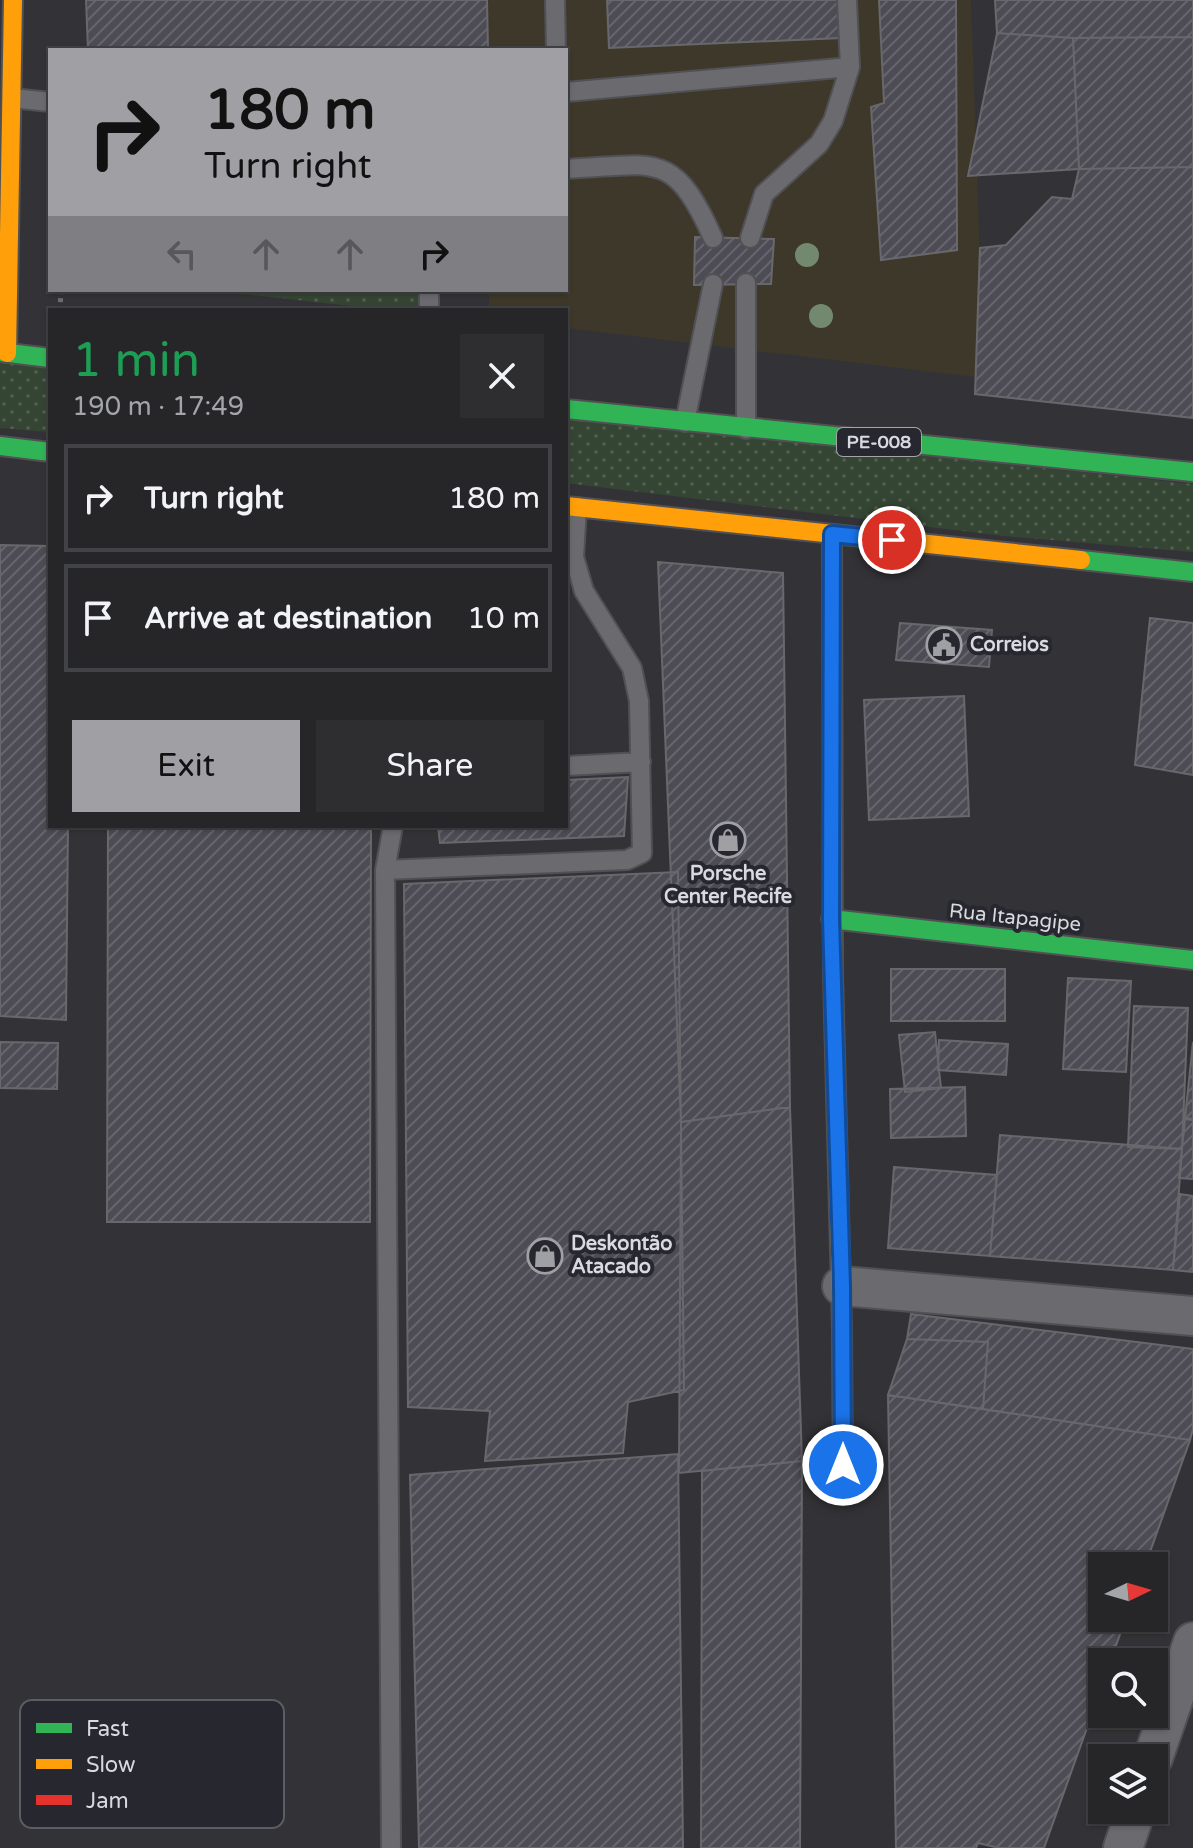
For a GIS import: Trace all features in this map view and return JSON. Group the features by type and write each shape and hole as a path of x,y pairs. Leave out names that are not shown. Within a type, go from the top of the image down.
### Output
{"main road":[{"path":"13,0 4,352 48,358"},
{"name":"PE-008","path":"568,409 1193,472"},
{"path":"0,446 48,452"},
{"path":"571,506 1193,572"},
{"path":"832,534 831,919 842,1286 843,1495"},
{"name":"Rua Itapagipe","path":"831,919 1193,960"}],"street":[{"path":"842,1286 1193,1316"},
{"path":"1158,1744 1193,1642"},
{"path":"1123,1848 1131,1824"}],"lane":[{"path":"555,0 556,48"},
{"path":"750,238 764,194 828,133 850,67 847,0"},
{"path":"568,92 850,67"},
{"path":"12,98 48,102"},
{"path":"568,169 658,166 678,177 695,198 713,238"},
{"path":"746,283 746,429"},
{"path":"685,422 713,284"},
{"path":"385,870 627,860 642,853 639,701 632,668 584,591 574,557 571,506"},
{"path":"568,766 641,762"},
{"path":"391,1848 385,870 393,828"}],"shaded area":[{"path":"487,0 971,0 984,378 568,328 568,308 489,308 489,292 568,292 568,48 488,48"}],"green space":[{"path":"225,292 425,292 427,308 370,308"},
{"path":"0,359 48,365 48,432 0,428"},
{"path":"568,418 1193,484 1193,552 1004,536 568,483"}],"building":[{"path":"86,0 487,0 488,48 88,48"},
{"path":"607,0 839,0 841,38 609,48"},
{"path":"879,0 956,0 957,250 881,260 871,107 884,103"},
{"path":"995,0 1193,0 1193,37 1073,38 997,33"},
{"path":"997,33 1073,38 1079,169 968,176"},
{"path":"1193,37 1193,167 1079,169 1073,38"},
{"path":"1193,167 1193,418 975,394 980,248 1006,245 1052,197 1072,199 1079,169"},
{"path":"695,237 774,239 771,284 694,285"},
{"path":"0,545 48,546 48,828 68,828 66,1020 0,1016"},
{"name":"Porsche Center Recife","path":"658,562 783,573 790,1107 681,1122"},
{"path":"1150,618 1193,623 1193,775 1135,765"},
{"name":"Correios","path":"900,623 992,630 989,667 896,660"},
{"path":"964,696 969,816 869,820 864,700"},
{"path":"628,777 624,836 440,843 438,828 568,828 568,780"},
{"path":"108,828 371,828 370,1222 107,1222"},
{"name":"Deskontão Atacado","path":"678,872 684,1390 628,1402 623,1453 485,1461 490,1411 408,1407 404,884"},
{"path":"891,969 1005,969 1005,1021 891,1021"},
{"path":"1068,978 1131,981 1126,1072 1063,1069"},
{"path":"1134,1006 1188,1008 1182,1149 1128,1147"},
{"path":"935,1032 941,1088 905,1092 899,1035"},
{"path":"939,1040 1008,1044 1006,1075 938,1070"},
{"path":"0,1042 58,1043 57,1089 0,1088"},
{"path":"1193,1042 1193,1119 1185,1118"},
{"path":"965,1087 966,1136 891,1138 890,1089"},
{"path":"790,1107 802,1461 679,1473 681,1122"},
{"path":"1185,1119 1193,1120 1193,1179 1179,1178"},
{"path":"1000,1135 1182,1149 1173,1270 990,1256"},
{"path":"894,1167 997,1175 990,1256 888,1248"},
{"path":"1180,1194 1193,1196 1193,1272 1173,1270"},
{"path":"911,1314 1193,1349 1193,1429 1190,1440 983,1409 988,1342 907,1339"},
{"path":"907,1339 988,1342 983,1409 888,1395"},
{"path":"888,1395 1190,1440 1150,1552 1088,1552 1088,1632 1121,1632 1115,1648 1088,1648 1088,1725 1044,1848 999,1848 978,1843 976,1848 896,1848"},
{"path":"678,1454 683,1848 419,1848 410,1475"},
{"path":"802,1461 800,1848 701,1848 702,1471"}],"traffic: fast":[{"path":"0,352 48,358"},
{"path":"568,409 1193,472"},
{"path":"0,446 48,452"},
{"path":"1081,560 1193,572"},
{"path":"831,919 1193,960"}],"traffic: slow":[{"path":"7,353 13,0"},
{"path":"568,506 1081,560"},
{"path":"833,975 842,1330"}],"traffic: jam":[{"path":"832,534 833,975"},
{"path":"842,1330 843,1495"}],"place":[{"name":"Correios","path":"944,645"},
{"name":"Porsche Center Recife","path":"728,840"},
{"name":"Deskontão Atacado","path":"545,1256"}],"route":[{"path":"843,1465 842,1286 831,919 832,534 892,540"}]}
